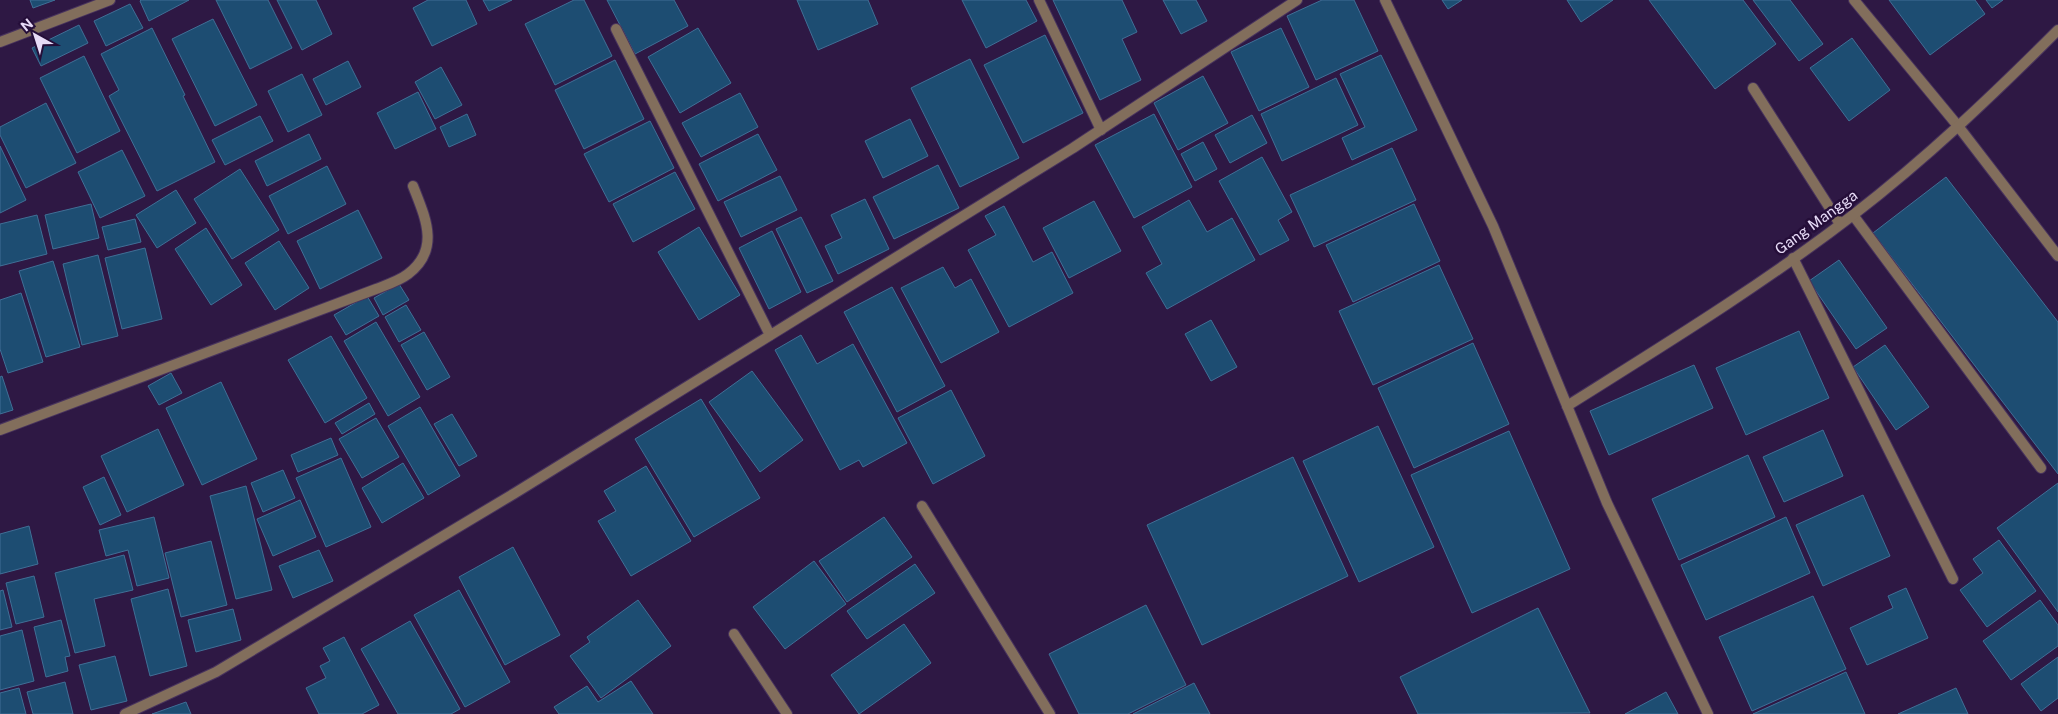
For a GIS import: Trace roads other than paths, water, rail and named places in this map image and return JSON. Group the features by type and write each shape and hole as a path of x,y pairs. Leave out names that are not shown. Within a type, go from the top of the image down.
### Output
{"street":[{"path":"0,42 110,0"},
{"path":"1039,0 1101,130"},
{"path":"125,714 216,672 523,488 1101,130 1297,0"},
{"path":"1385,0 1493,226 1607,503 1708,714"},
{"path":"1854,0 1958,126 2058,256"},
{"path":"616,29 770,335"},
{"name":"Gang Mangga","path":"1567,406 1676,338 1853,215 1922,159 1988,100 2058,30"},
{"path":"1753,88 1840,224"},
{"path":"0,430 376,289 408,274 421,258 428,242 429,229 412,186"},
{"path":"1853,215 2041,468"},
{"path":"1793,258 1953,579"},
{"path":"922,506 1050,714"},
{"path":"734,634 787,714"}]}
